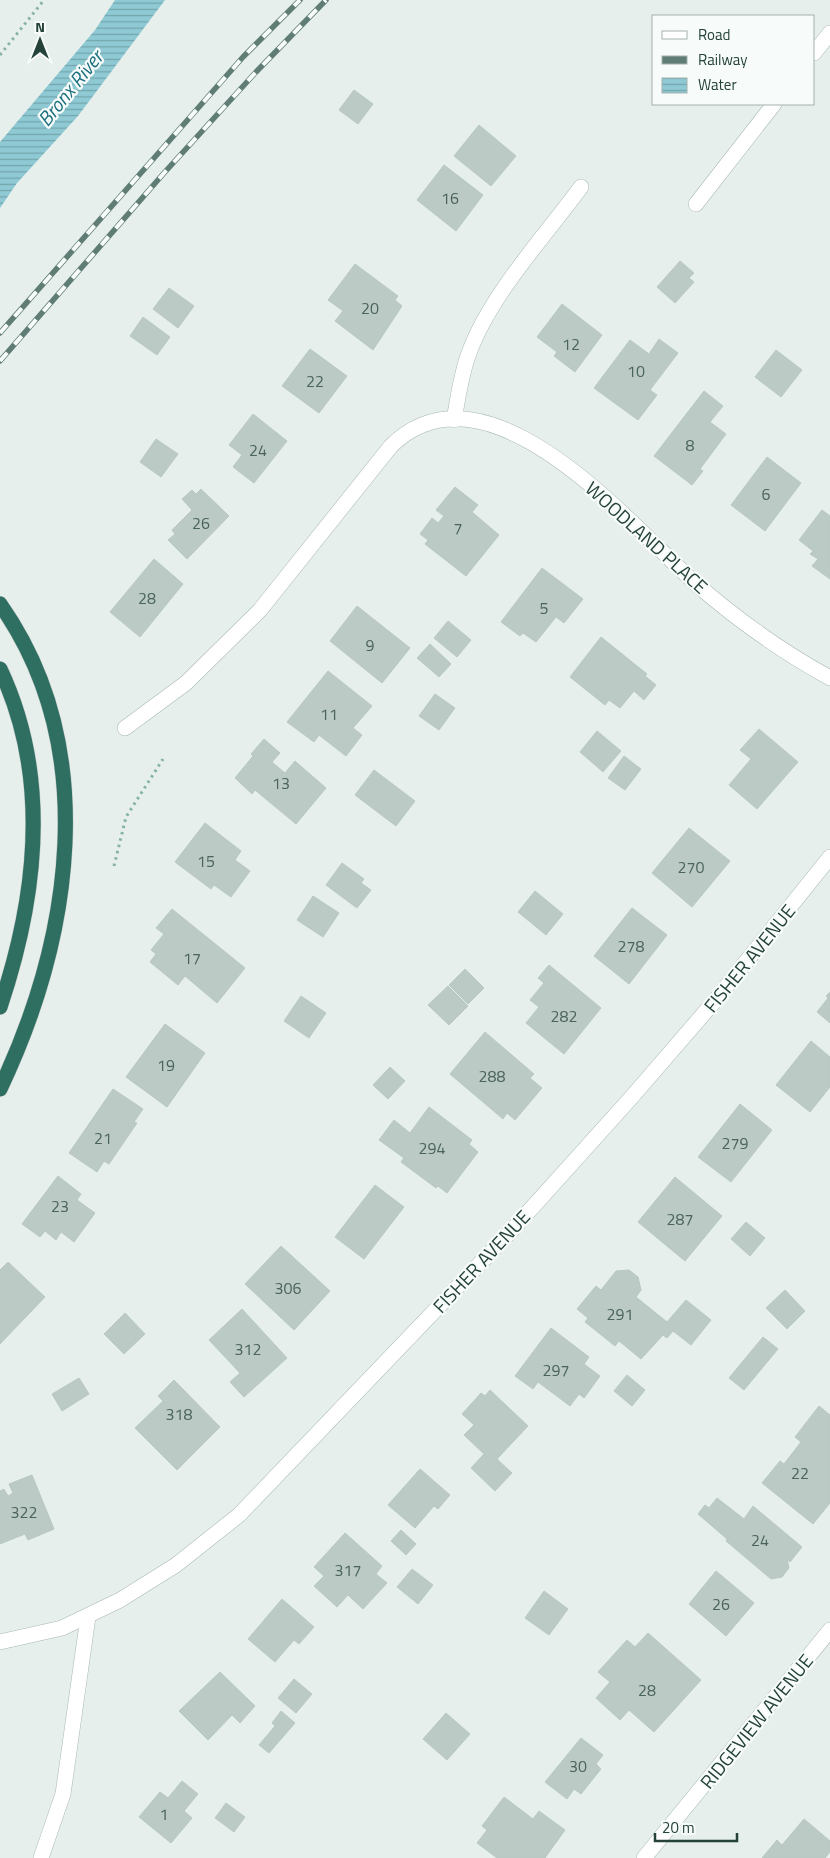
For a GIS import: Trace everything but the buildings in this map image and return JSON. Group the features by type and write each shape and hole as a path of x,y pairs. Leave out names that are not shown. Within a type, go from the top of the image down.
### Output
{"highway":[{"path":"0,1089 20,1046 45,966 59,904 67,826 64,776 55,725 31,659 3,608"},
{"path":"0,669 14,702 26,747 31,771 34,819 31,866 24,914 14,962 0,1007"}],"street":[{"path":"815,52 830,33"},
{"path":"696,204 773,105"},
{"path":"454,420 462,377 478,333 502,292 582,187"},
{"name":"WOODLAND PLACE","path":"125,728 186,683 260,610 391,446 404,433 438,420 489,424 509,431 564,464 695,583 740,620 782,650 830,678"},
{"name":"FISHER AVENUE","path":"0,1642 62,1628 120,1600 176,1565 212,1538 263,1490 513,1229 630,1099 713,1003 830,857"},
{"path":"41,1858 64,1794 88,1617"},
{"name":"RIDGEVIEW AVENUE","path":"644,1858 830,1630"}],"path":[{"path":"0,55 44,0"},
{"path":"114,866 126,817 163,759"}],"water":[{"name":"Bronx River","path":"115,0 165,0 78,116 17,183 0,208 0,142 95,30"}],"railway":[{"path":"0,333 243,57 300,0"},
{"path":"0,361 164,173 256,72 326,0"}]}
